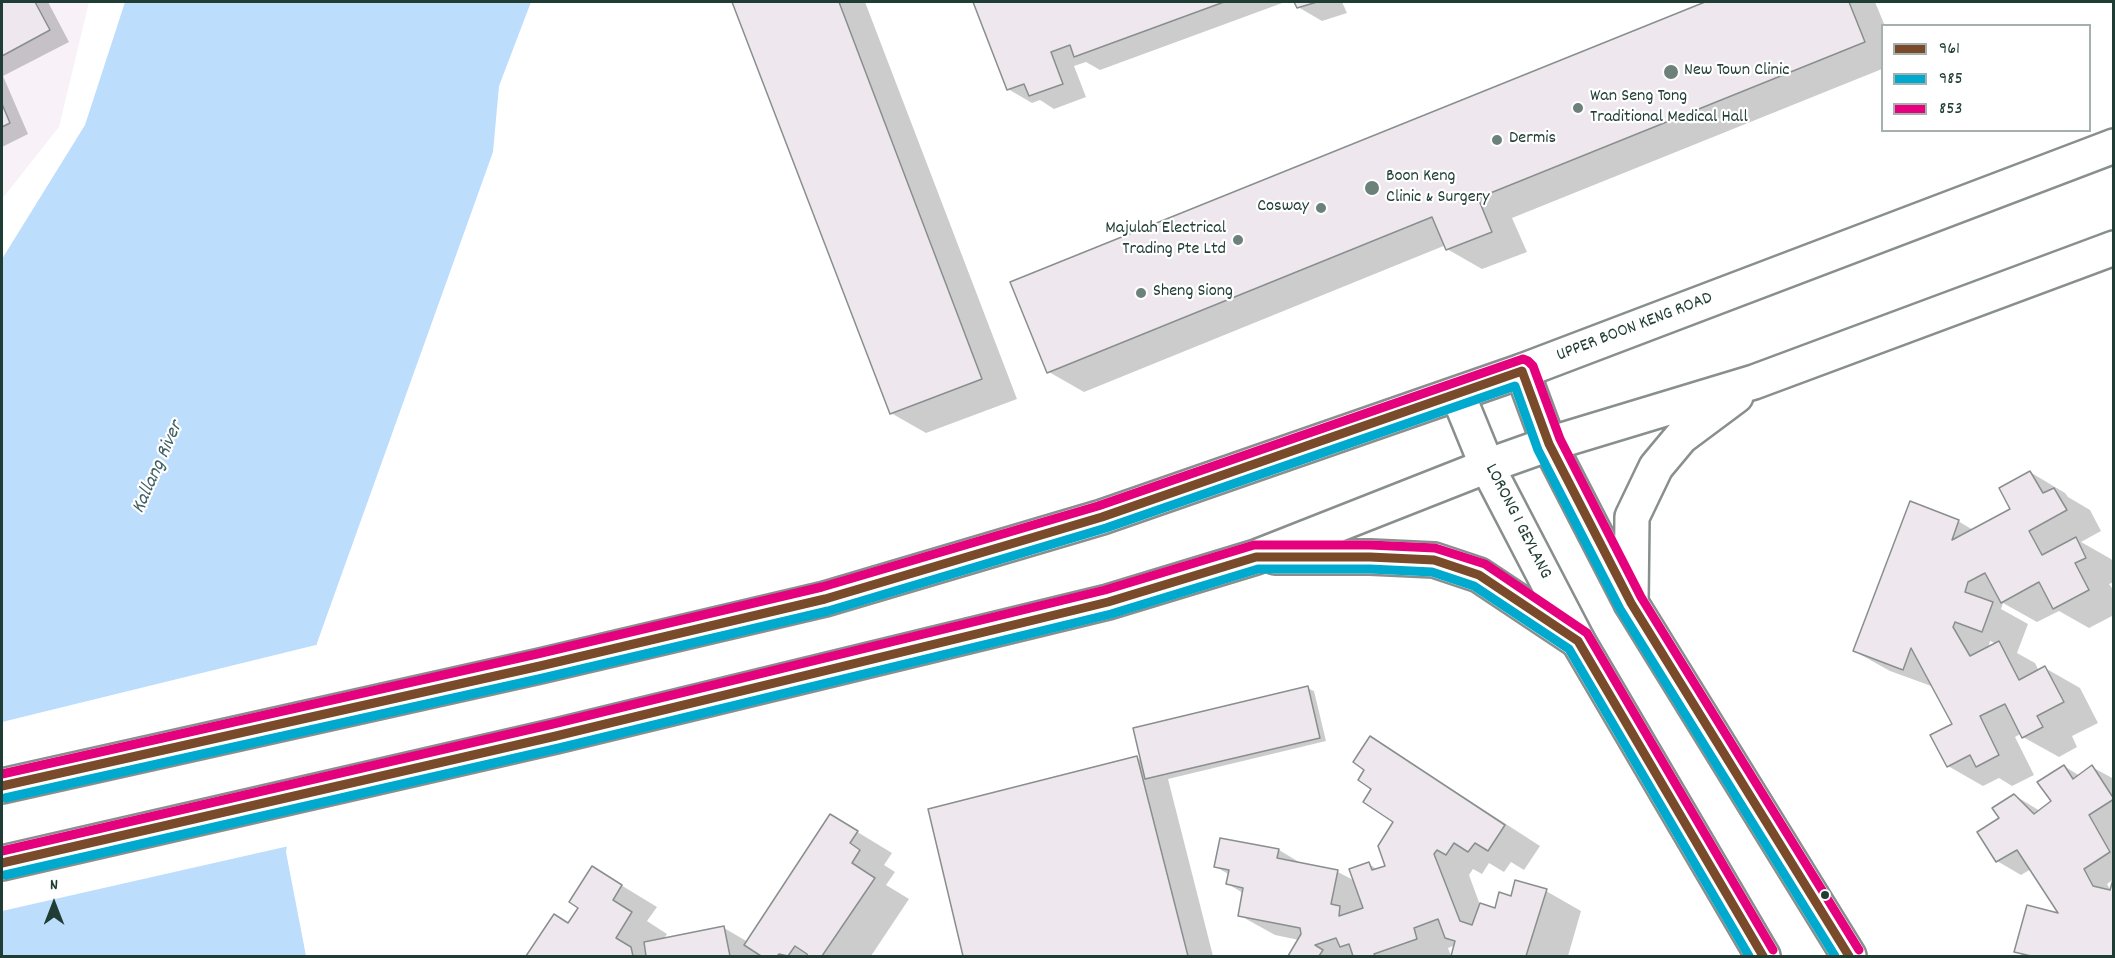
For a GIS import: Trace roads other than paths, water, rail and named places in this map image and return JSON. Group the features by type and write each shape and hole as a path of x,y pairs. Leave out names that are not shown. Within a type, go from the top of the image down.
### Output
{"main road":[{"name":"UPPER BOON KENG ROAD","path":"2,786 825,600 1101,517 1458,395 2114,146"},
{"path":"2,863 474,755 1108,602 1256,557 1549,444 1754,382 2114,248"},
{"path":"1522,371 1549,444 1631,603 1849,957"},
{"path":"1631,603 1632,517 1656,467 1681,437 1754,382"},
{"name":"LORONG 1 GEYLANG","path":"1458,395 1487,466 1578,641 1763,957"},
{"path":"1256,557 1370,557 1434,560 1479,575 1578,641"}],"water":[{"name":"Kallang River","path":"125,2 531,2 499,86 493,152 317,643 286,852 306,956 2,956 2,259 85,125"}],"place":[{"name":"New Town Clinic","path":"1671,72"},
{"name":"Wan Seng Tong Traditional Medical Hall","path":"1578,108"},
{"name":"Dermis","path":"1497,140"},
{"name":"Boon Keng Clinic & Surgery","path":"1372,188"},
{"name":"Cosway","path":"1321,208"},
{"name":"Majulah Electrical Trading Pte Ltd","path":"1238,240"},
{"name":"Sheng Siong","path":"1141,293"}]}
